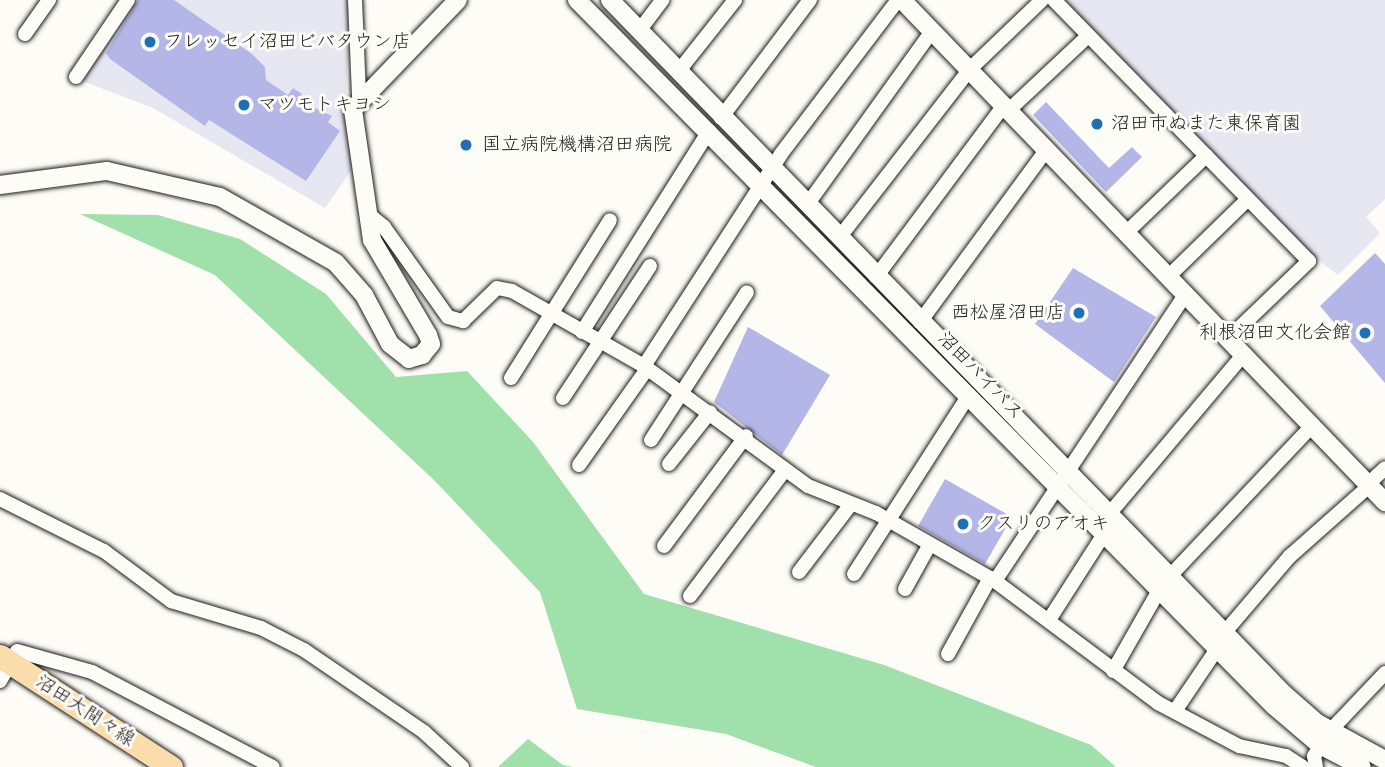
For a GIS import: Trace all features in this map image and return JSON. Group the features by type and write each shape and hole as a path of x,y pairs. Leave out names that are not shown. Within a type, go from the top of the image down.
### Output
{"main road":[{"name":"沼田大間々線","path":"4,666 171,767"}],"street":[{"path":"25,34 49,0"},
{"path":"76,77 128,0"},
{"path":"355,0 359,96"},
{"path":"0,185 107,172 220,197 336,263 364,295 390,344 409,359 422,355 431,344 428,335 384,268 367,213 353,108 359,96 458,0"},
{"name":"沼田バイパス","path":"577,0 715,125 969,395 1108,522 1222,639 1325,738 1362,767"},
{"name":"沼田バイパス","path":"610,0 678,72 715,125"},
{"path":"639,31 662,0"},
{"path":"678,72 735,0"},
{"path":"582,332 715,125 810,0"},
{"path":"579,465 646,367 766,177 900,0 1007,107 1385,502"},
{"path":"839,238 970,69 1042,0"},
{"path":"1054,0 1309,261 1228,339"},
{"path":"807,205 932,31"},
{"path":"876,277 1007,107 1088,36"},
{"path":"920,322 1046,149"},
{"path":"1127,232 1206,156"},
{"name":"沼田バイパス","path":"766,177 807,205 920,322 1061,477"},
{"path":"1168,276 1248,199"},
{"path":"367,213 384,227 448,317 463,321 488,294 505,288 552,318 646,367 746,436 785,470 892,522 993,580 1113,671 1175,711 1239,746 1286,756 1303,767"},
{"path":"511,378 552,318 610,220"},
{"path":"563,398 604,343 650,266"},
{"path":"651,440 685,394 747,292"},
{"path":"948,654 1061,477 1186,294"},
{"path":"1049,620 1108,522 1243,355"},
{"path":"854,574 892,522 969,395"},
{"path":"669,464 710,412"},
{"path":"1113,671 1166,581 1312,426"},
{"path":"664,546 746,436"},
{"path":"1175,711 1222,639 1290,556 1385,468"},
{"path":"690,596 785,470"},
{"path":"0,499 104,551 171,601 261,628 304,650 424,732 462,767"},
{"path":"799,572 851,504"},
{"path":"905,589 930,544"},
{"path":"4,666 17,651 92,672 273,767"},
{"path":"1316,767 1325,738 1385,673"},
{"name":"沼田バイパス","path":"1325,738 1385,760"}],"shaded area":[{"path":"134,0 349,0 346,106 353,168 325,208 153,108 80,80"},
{"path":"1062,0 1385,0 1385,199 1366,217 1380,233 1338,275 1320,262"}],"green space":[{"path":"80,214 158,215 240,239 326,294 396,377 467,371 533,442 644,594 884,665 1091,745 1116,767 816,767 726,734 577,709 540,592 435,481 215,275"},
{"path":"528,739 563,765 573,767 498,767"}],"building":[{"path":"138,0 174,0 252,54 265,67 266,80 288,95 293,88 302,94 298,100 332,116 328,122 340,131 306,181 209,120 205,126 110,59 106,53"},
{"path":"1046,102 1109,168 1132,147 1142,157 1106,192 1033,115"},
{"name":"利根沼田文化会館","path":"1375,253 1385,264 1385,383 1320,306"},
{"path":"1073,268 1156,317 1114,382 1035,324"},
{"path":"748,327 830,375 782,455 714,402"},
{"name":"クスリのアオキ","path":"945,479 1012,517 985,564 918,526"}],"place":[{"name":"フレッセイ沼田ビバタウン店","path":"150,42"},
{"name":"マツモトキヨシ","path":"244,105"},
{"name":"沼田市ぬまた東保育園","path":"1097,124"},
{"name":"国立病院機構沼田病院","path":"466,145"},
{"name":"西松屋沼田店","path":"1079,313"},
{"name":"利根沼田文化会館","path":"1365,333"},
{"name":"クスリのアオキ","path":"963,524"}]}
